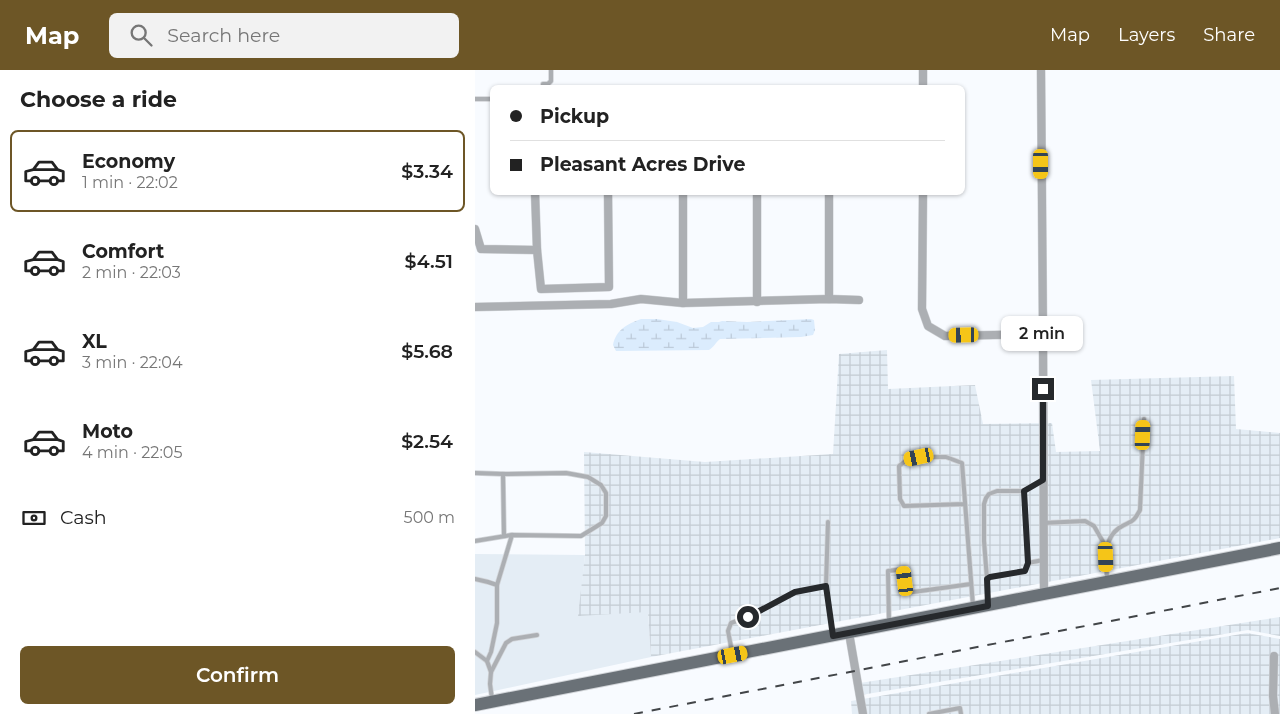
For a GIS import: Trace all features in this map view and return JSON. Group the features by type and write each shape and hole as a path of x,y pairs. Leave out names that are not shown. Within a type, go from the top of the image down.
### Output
{"main road":[{"path":"475,705 1280,548"}],"street":[{"path":"923,70 923,85"},
{"path":"1041,70 1044,595"},
{"path":"535,195 537,250 542,306"},
{"path":"608,195 609,287 611,304"},
{"path":"683,195 683,303"},
{"path":"757,195 757,302"},
{"path":"829,195 829,299"},
{"path":"923,195 922,309 928,326 945,336 1043,334"},
{"path":"475,230 481,249 537,250"},
{"path":"541,289 609,287"},
{"path":"475,307 611,304 641,299 683,303 829,299 859,300"},
{"path":"849,632 863,714"},
{"path":"1274,656 1273,696 1275,714"}],"lane":[{"path":"543,85 551,81 551,70"},
{"path":"475,99 490,99"},
{"path":"1107,582 1106,547 1112,534 1120,527 1135,520 1139,510 1144,419"},
{"path":"965,504 904,506 900,498 899,466 908,459 919,457 946,457 963,462 973,608"},
{"path":"475,473 566,473 588,477 601,485 606,493 606,516 602,523 581,536 511,535 475,541"},
{"path":"503,474 504,536"},
{"path":"988,606 984,541 984,504 986,498 989,494 997,491 1024,491 1043,480"},
{"path":"987,579 1025,571 1028,563 1024,491"},
{"path":"1043,523 1085,521 1094,526 1106,547"},
{"path":"827,522 826,586 833,636"},
{"path":"487,661 491,652 497,623 497,585 511,535"},
{"path":"1028,563 1043,560"},
{"path":"889,625 888,571 903,569 906,592 971,584"},
{"path":"475,579 497,585"},
{"path":"733,655 728,631 731,623 748,617 795,592 826,586"},
{"path":"493,701 490,684 491,672 506,643 512,639 537,635"},
{"path":"475,652 487,661 491,672"},
{"path":"930,714 960,708 961,714"}],"shaded area":[{"path":"887,350 888,389 975,385 983,424 1052,423 1056,452 1100,451 1091,380 1234,376 1236,429 1280,433 1280,538 651,657 648,612 578,616 585,555 584,452 705,462 833,454 839,354"},
{"path":"475,554 585,555 579,615 648,611 651,657 475,695"},
{"path":"1280,617 1280,636 1248,630 861,695 860,683"},
{"path":"1247,633 1280,639 1280,714 852,714 851,701"}],"green space":[{"path":"641,319 677,322 693,328 703,327 711,322 722,321 747,322 811,319 814,320 815,330 813,335 801,337 720,339 709,350 616,351 613,345 619,332 627,325"}],"railway":[{"path":"634,714 1280,588"}],"route":[{"path":"748,617 795,592 826,586 833,636 988,606 987,579 1025,571 1028,563 1024,491 1043,480 1043,389"}]}
